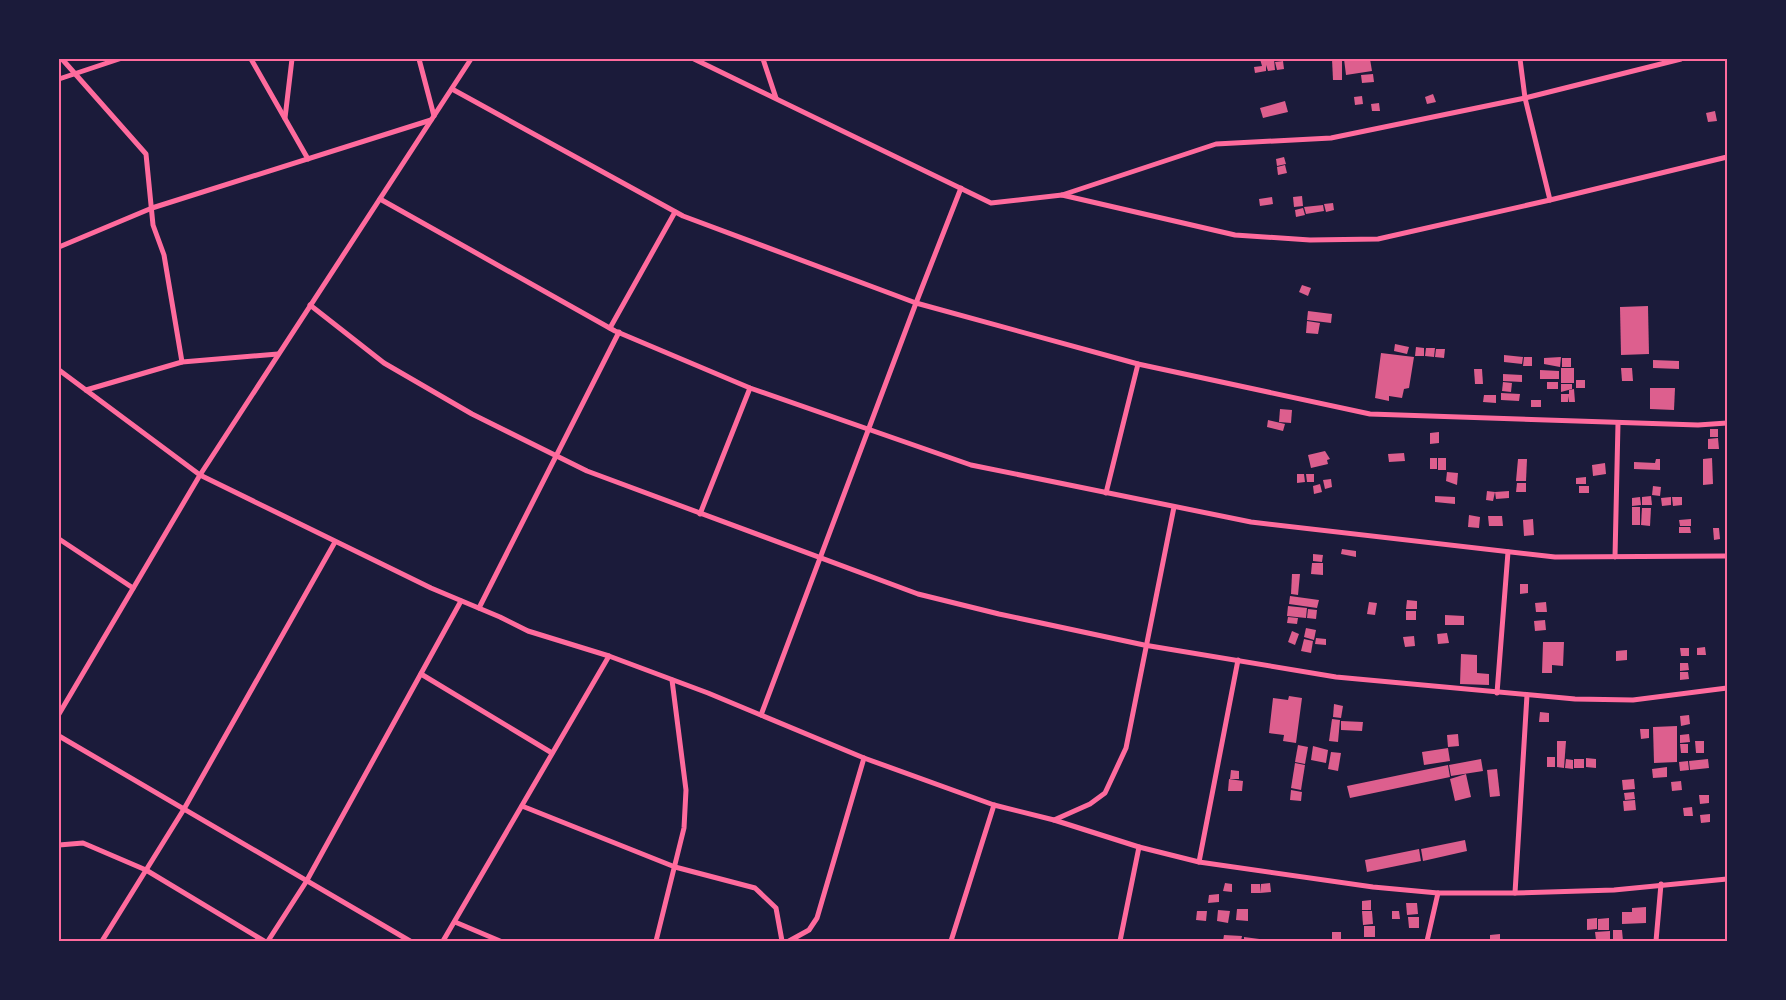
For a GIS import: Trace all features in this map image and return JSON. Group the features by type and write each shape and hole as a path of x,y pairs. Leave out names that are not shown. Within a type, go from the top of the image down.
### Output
{"street":[{"path":"62,59 146,154 153,225 164,255 170,282 182,362"},
{"path":"59,79 119,59"},
{"path":"251,59 308,159"},
{"path":"285,119 292,59"},
{"path":"419,59 432,118"},
{"path":"59,714 60,707 200,475 471,59"},
{"path":"694,59 991,203 1062,195 1216,144 1331,138 1526,98 1681,59"},
{"path":"763,59 776,98"},
{"path":"1520,59 1526,98 1550,200"},
{"path":"452,89 675,212 916,303 1138,364 1370,414 1698,425 1727,424"},
{"path":"59,247 152,208 432,118"},
{"path":"1062,195 1235,234 1310,240 1378,239 1727,157"},
{"path":"761,715 916,303 962,188"},
{"path":"380,199 610,328 750,388 971,465 1251,522 1555,557 1727,556"},
{"path":"610,328 675,212"},
{"path":"310,305 384,364 472,414 587,471 918,594 999,614 1146,645 1336,677 1497,693 1633,700 1727,688"},
{"path":"479,608 619,332"},
{"path":"86,390 182,362 278,354"},
{"path":"1106,493 1138,364"},
{"path":"59,370 200,475 335,542 461,601 528,631 609,656 761,715 864,758 994,805 1054,820 1140,847 1200,862 1315,880 1438,894 1614,890 1727,879"},
{"path":"700,514 750,388"},
{"path":"1615,557 1618,422"},
{"path":"1054,820 1090,804 1105,793 1126,748 1174,507"},
{"path":"59,540 133,588"},
{"path":"102,941 184,809 335,542"},
{"path":"1497,693 1508,552"},
{"path":"268,941 306,882 461,601"},
{"path":"443,941 609,656"},
{"path":"1200,862 1238,660"},
{"path":"421,674 552,754"},
{"path":"656,941 684,828 686,790 672,680"},
{"path":"1515,893 1527,695"},
{"path":"59,736 306,882 410,941"},
{"path":"789,941 809,930 817,918 864,758"},
{"path":"951,941 994,805"},
{"path":"522,806 675,867 755,888 776,908 782,941"},
{"path":"59,845 83,843 146,870 264,941"},
{"path":"1120,941 1140,847"},
{"path":"1656,941 1661,884"},
{"path":"1427,941 1438,894"},
{"path":"455,922 500,941"}],"building":[{"path":"1260,59 1274,59 1275,70 1268,71 1266,65 1266,71 1255,73 1254,67 1262,66"},
{"path":"1332,59 1342,59 1342,80 1333,80"},
{"path":"1344,59 1370,59 1372,71 1346,75"},
{"path":"1283,61 1284,69 1277,70 1275,62"},
{"path":"1373,74 1374,82 1362,83 1361,75"},
{"path":"1433,94 1436,102 1427,104 1425,97"},
{"path":"1362,96 1363,104 1355,105 1354,97"},
{"path":"1285,101 1288,112 1263,118 1260,108"},
{"path":"1379,103 1380,111 1372,111 1371,104"},
{"path":"1715,111 1717,121 1708,122 1706,113"},
{"path":"1284,157 1286,164 1277,166 1276,159"},
{"path":"1285,165 1287,173 1278,175 1277,167"},
{"path":"1302,196 1303,206 1294,207 1293,197"},
{"path":"1272,197 1273,204 1260,206 1259,199"},
{"path":"1333,203 1334,210 1326,212 1324,204"},
{"path":"1323,205 1324,211 1306,214 1304,207"},
{"path":"1303,208 1305,215 1296,217 1295,210"},
{"path":"1302,285 1311,288 1308,296 1299,292"},
{"path":"1648,306 1649,354 1621,355 1620,307"},
{"path":"1308,311 1332,314 1331,323 1307,320"},
{"path":"1307,321 1320,323 1318,334 1306,333"},
{"path":"1395,344 1409,347 1407,354 1394,351"},
{"path":"1416,347 1424,348 1424,356 1415,356"},
{"path":"1426,348 1435,348 1434,357 1425,356"},
{"path":"1436,349 1445,349 1444,358 1435,357"},
{"path":"1381,353 1414,357 1409,388 1404,389 1402,398 1389,396 1389,401 1375,398"},
{"path":"1504,355 1523,357 1522,364 1504,362"},
{"path":"1524,357 1532,357 1532,366 1523,366"},
{"path":"1561,357 1560,367 1544,364 1544,358"},
{"path":"1562,358 1571,358 1571,367 1562,367"},
{"path":"1653,360 1679,361 1679,369 1653,368"},
{"path":"1561,368 1574,368 1574,383 1561,383"},
{"path":"1621,368 1632,368 1633,381 1622,381"},
{"path":"1474,369 1482,369 1483,384 1475,384"},
{"path":"1540,370 1559,371 1559,379 1540,379"},
{"path":"1503,374 1522,375 1522,382 1503,381"},
{"path":"1576,380 1585,380 1585,388 1576,388"},
{"path":"1503,382 1512,383 1511,392 1502,391"},
{"path":"1547,382 1558,382 1558,389 1547,389"},
{"path":"1561,384 1572,384 1572,389 1561,392"},
{"path":"1650,388 1675,388 1674,410 1650,409"},
{"path":"1574,389 1575,402 1569,402 1569,396 1568,402 1561,402 1561,394 1569,394 1569,390"},
{"path":"1501,393 1520,394 1519,401 1501,400"},
{"path":"1484,395 1496,395 1496,403 1483,402"},
{"path":"1531,400 1541,400 1541,407 1531,407"},
{"path":"1280,409 1292,410 1291,423 1279,422"},
{"path":"1268,420 1285,424 1283,431 1267,427"},
{"path":"1710,429 1718,429 1718,437 1710,437"},
{"path":"1439,432 1439,443 1430,444 1430,433"},
{"path":"1718,438 1719,449 1708,449 1708,439"},
{"path":"1325,451 1330,459 1327,460 1328,464 1311,468 1308,455"},
{"path":"1404,453 1405,461 1389,462 1388,454"},
{"path":"1430,458 1437,458 1437,469 1430,469"},
{"path":"1438,458 1446,458 1446,470 1438,470"},
{"path":"1712,458 1713,484 1703,485 1703,459"},
{"path":"1518,459 1527,459 1526,481 1516,481"},
{"path":"1656,459 1660,459 1660,470 1634,469 1634,462 1655,463"},
{"path":"1605,463 1606,474 1593,476 1592,465"},
{"path":"1447,472 1458,473 1457,485 1446,481"},
{"path":"1297,474 1304,474 1305,482 1297,483"},
{"path":"1306,474 1314,474 1314,482 1307,482"},
{"path":"1586,477 1586,484 1576,484 1576,478"},
{"path":"1331,479 1332,487 1325,489 1323,480"},
{"path":"1517,483 1526,483 1526,492 1516,492"},
{"path":"1320,484 1322,492 1314,494 1313,486"},
{"path":"1579,486 1589,486 1589,493 1579,493"},
{"path":"1653,486 1661,487 1660,496 1652,495"},
{"path":"1487,491 1495,492 1493,501 1486,500"},
{"path":"1509,491 1509,498 1496,499 1495,492"},
{"path":"1435,496 1455,497 1455,504 1435,502"},
{"path":"1651,496 1652,505 1642,505 1642,497"},
{"path":"1640,497 1641,505 1632,506 1632,498"},
{"path":"1671,497 1671,505 1662,506 1661,498"},
{"path":"1672,497 1682,497 1682,505 1673,506"},
{"path":"1632,507 1640,507 1640,525 1632,525"},
{"path":"1642,508 1651,508 1650,526 1641,525"},
{"path":"1469,515 1480,517 1479,528 1468,527"},
{"path":"1488,516 1502,516 1503,526 1489,526"},
{"path":"1533,519 1534,535 1524,536 1523,520"},
{"path":"1691,519 1691,526 1680,526 1679,520"},
{"path":"1679,527 1690,527 1691,533 1679,533"},
{"path":"1713,528 1719,528 1720,539 1714,540"},
{"path":"1342,549 1356,551 1356,557 1341,554"},
{"path":"1313,554 1323,555 1322,562 1313,561"},
{"path":"1312,563 1323,563 1323,575 1311,574"},
{"path":"1292,574 1300,574 1298,595 1291,594"},
{"path":"1520,584 1528,584 1528,593 1520,594"},
{"path":"1290,596 1319,600 1317,608 1289,604"},
{"path":"1407,600 1417,601 1417,609 1406,609"},
{"path":"1369,602 1377,603 1375,615 1367,614"},
{"path":"1546,602 1547,612 1536,612 1535,603"},
{"path":"1288,606 1307,608 1306,618 1287,616"},
{"path":"1308,609 1317,610 1316,619 1307,618"},
{"path":"1406,611 1416,611 1416,620 1406,620"},
{"path":"1445,615 1464,616 1464,625 1445,625"},
{"path":"1288,617 1298,618 1297,624 1287,623"},
{"path":"1545,620 1546,630 1535,631 1534,621"},
{"path":"1306,628 1316,630 1314,640 1304,637"},
{"path":"1292,631 1299,634 1295,645 1288,642"},
{"path":"1447,633 1449,643 1438,644 1437,634"},
{"path":"1414,636 1415,646 1405,647 1403,637"},
{"path":"1316,638 1326,639 1326,645 1315,644"},
{"path":"1304,639 1313,641 1311,653 1301,651"},
{"path":"1543,642 1564,642 1563,666 1552,665 1552,673 1542,673"},
{"path":"1705,647 1706,655 1697,655 1697,648"},
{"path":"1680,648 1689,648 1689,656 1681,656"},
{"path":"1627,650 1627,660 1616,661 1616,651"},
{"path":"1461,654 1477,655 1477,673 1489,674 1489,685 1460,684"},
{"path":"1680,663 1688,663 1689,670 1680,671"},
{"path":"1680,672 1688,672 1689,679 1680,680"},
{"path":"1289,696 1302,698 1296,743 1283,741 1284,735 1269,733 1273,698 1288,700"},
{"path":"1334,704 1343,706 1341,718 1333,717"},
{"path":"1540,712 1549,713 1549,722 1539,722"},
{"path":"1689,715 1690,724 1681,726 1680,716"},
{"path":"1332,719 1340,720 1338,742 1329,741"},
{"path":"1341,721 1363,722 1362,731 1341,730"},
{"path":"1677,726 1677,762 1654,763 1653,727"},
{"path":"1640,729 1649,729 1649,738 1641,739"},
{"path":"1458,734 1459,746 1448,747 1447,735"},
{"path":"1689,734 1690,742 1680,743 1680,735"},
{"path":"1557,741 1566,741 1564,768 1557,767"},
{"path":"1695,741 1704,741 1704,753 1696,753"},
{"path":"1680,744 1688,744 1688,753 1681,753"},
{"path":"1298,745 1308,747 1305,764 1295,762"},
{"path":"1313,746 1328,750 1326,763 1311,760"},
{"path":"1448,748 1450,761 1424,765 1422,752"},
{"path":"1331,752 1341,753 1338,771 1328,769"},
{"path":"1547,757 1555,757 1555,767 1547,767"},
{"path":"1586,758 1596,759 1596,768 1586,767"},
{"path":"1481,759 1483,771 1451,776 1449,765"},
{"path":"1566,759 1573,760 1573,769 1565,768"},
{"path":"1574,759 1584,759 1584,768 1574,768"},
{"path":"1708,759 1709,768 1690,770 1689,761"},
{"path":"1688,761 1689,770 1680,771 1679,762"},
{"path":"1295,763 1305,765 1301,790 1291,788"},
{"path":"1448,765 1450,777 1350,798 1347,786"},
{"path":"1667,767 1667,777 1653,778 1652,769"},
{"path":"1497,769 1500,796 1490,797 1487,770"},
{"path":"1231,770 1239,771 1239,779 1230,779"},
{"path":"1466,774 1471,797 1455,801 1450,779"},
{"path":"1229,779 1243,781 1242,791 1228,791"},
{"path":"1634,779 1635,789 1623,790 1622,780"},
{"path":"1681,781 1682,790 1672,791 1671,782"},
{"path":"1291,790 1302,792 1301,801 1290,800"},
{"path":"1634,792 1635,799 1625,800 1624,793"},
{"path":"1699,795 1709,795 1709,803 1700,804"},
{"path":"1635,800 1636,810 1624,811 1623,801"},
{"path":"1692,807 1693,816 1684,816 1683,808"},
{"path":"1710,814 1710,822 1701,823 1700,815"},
{"path":"1465,840 1467,851 1423,861 1421,849"},
{"path":"1419,849 1421,861 1367,872 1365,860"},
{"path":"1225,883 1232,884 1232,892 1223,891"},
{"path":"1270,883 1271,892 1260,893 1261,884"},
{"path":"1251,884 1260,884 1260,893 1251,893"},
{"path":"1219,894 1219,902 1208,903 1209,895"},
{"path":"1371,900 1371,910 1362,910 1362,901"},
{"path":"1406,903 1417,903 1418,914 1407,915"},
{"path":"1646,907 1646,923 1622,924 1622,912 1632,912 1632,908"},
{"path":"1237,909 1248,909 1248,921 1236,920"},
{"path":"1218,910 1230,911 1228,923 1217,921"},
{"path":"1197,911 1207,911 1206,921 1196,920"},
{"path":"1362,911 1372,911 1373,924 1363,925"},
{"path":"1392,911 1399,911 1400,919 1392,919"},
{"path":"1408,917 1419,917 1419,928 1409,928"},
{"path":"1597,918 1597,929 1587,930 1587,919"},
{"path":"1609,918 1609,930 1598,930 1598,919"},
{"path":"1364,926 1375,926 1375,937 1364,937"},
{"path":"1613,930 1622,930 1623,941 1613,941"},
{"path":"1610,931 1610,940 1596,940 1595,932"},
{"path":"1332,932 1341,932 1341,941 1332,941"},
{"path":"1500,934 1500,941 1490,941 1490,935"},
{"path":"1224,935 1242,936 1241,941 1223,941"},
{"path":"1244,937 1267,940 1244,941"}]}
